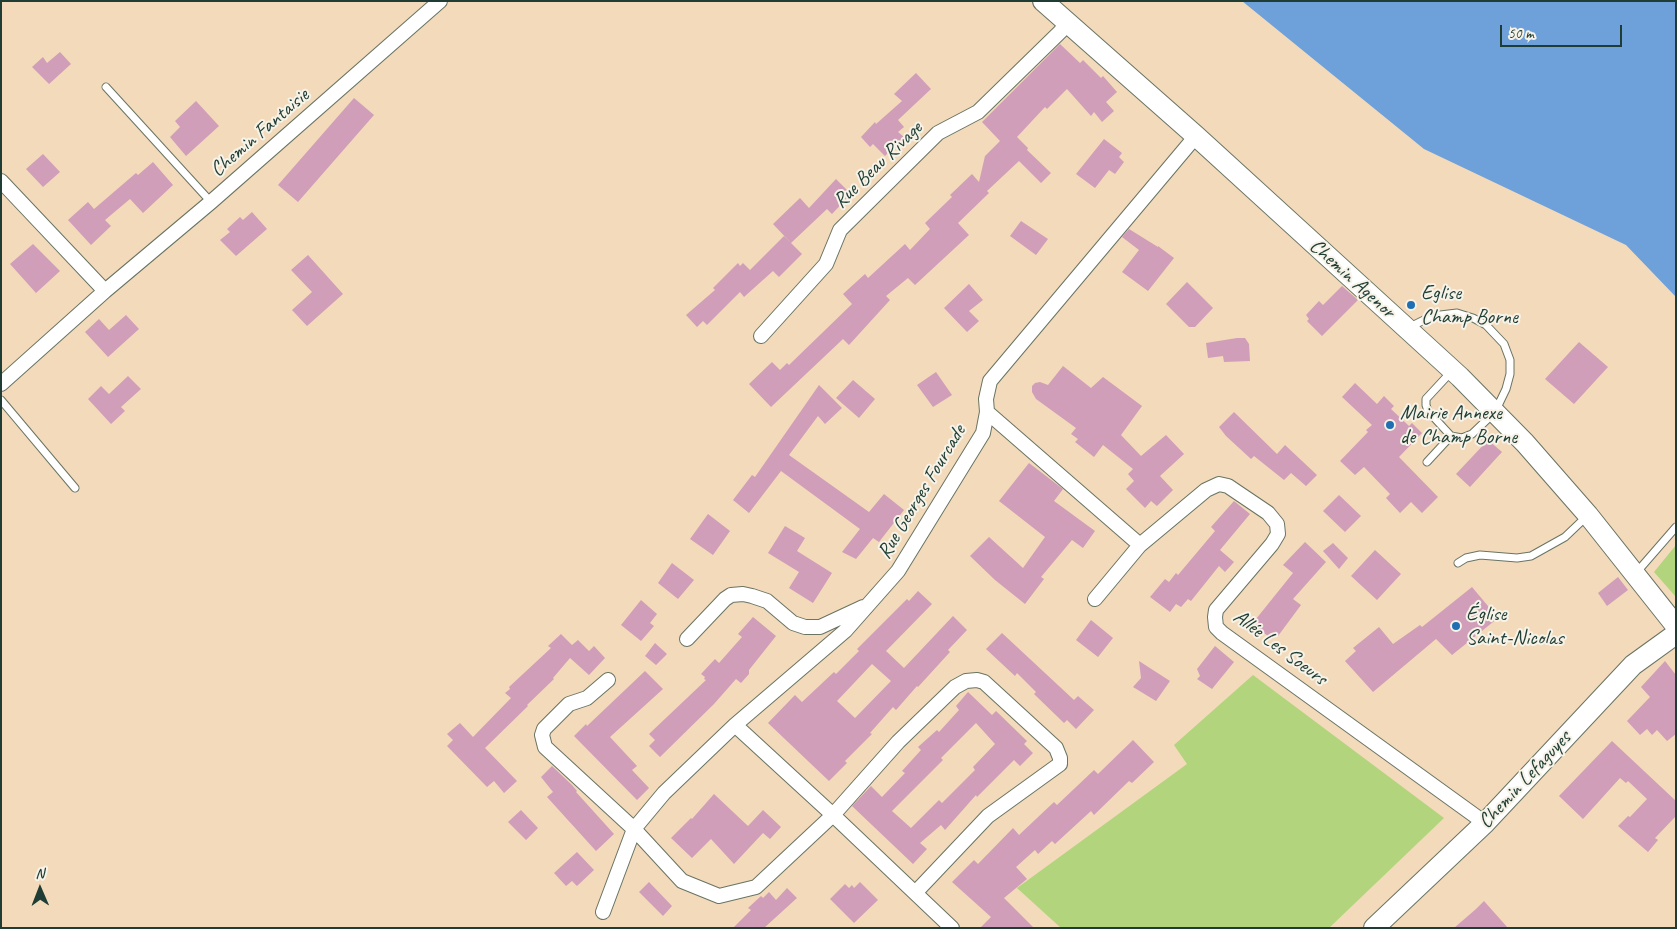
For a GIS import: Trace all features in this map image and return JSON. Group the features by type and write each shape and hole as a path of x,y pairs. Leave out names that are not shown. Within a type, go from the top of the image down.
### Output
{"main road":[{"name":"Chemin Agenor","path":"1043,1 1196,136 1453,370 1525,443 1588,515 1636,573 1676,626"},
{"name":"Chemin Lefaguyes","path":"1374,928 1485,823 1633,665 1676,634"}],"street":[{"name":"Chemin Fantaisie","path":"1,384 104,291 211,202 440,1"},
{"name":"Rue Beau Rivage","path":"761,336 826,264 840,230 938,133 978,112 1060,31 1066,22"},
{"name":"Rue Georges Fourcade","path":"603,912 634,829 664,793 735,725 845,631 898,571 983,433 987,412 986,399 990,381 1196,136"},
{"path":"1,181 104,291"},
{"path":"987,412 1140,545"},
{"name":"Allée Les Soeurs","path":"1096,599 1140,545 1206,490 1220,484 1228,486 1268,514 1277,524 1278,534 1272,544 1216,610 1216,627 1485,823"},
{"path":"687,639 731,595 743,594 767,601 793,623 805,627 820,627 868,605"},
{"path":"608,680 587,698 569,704 544,729 542,741 545,747 634,829 682,881 719,896 756,887 833,815 898,742 955,687 966,681 977,680 984,682 1056,748 1060,764 988,816 916,892"},
{"path":"735,725 916,892 952,928"}],"lane":[{"path":"106,87 211,202"},
{"path":"1407,328 1432,316 1457,313 1474,318 1486,325 1504,344 1510,360 1510,374 1506,389 1494,412 1472,434 1462,438 1450,436 1428,411 1426,399 1453,370"},
{"path":"1,400 75,488"},
{"path":"1427,462 1450,436"},
{"path":"1458,563 1466,558 1480,555 1517,558 1532,556 1565,537 1588,515"},
{"path":"1636,573 1676,528"}],"green space":[{"path":"1676,545 1676,597 1654,572"},
{"path":"1253,675 1444,818 1329,928 1061,928 1017,888 1187,764 1174,745"}],"water":[{"path":"1242,1 1676,1 1676,297 1626,245 1424,149"}],"building":[{"path":"1060,44 1080,63 1083,60 1101,78 1103,76 1117,92 1106,102 1114,111 1102,122 1094,112 1091,116 1067,89 1047,109 1045,107 1017,137 1028,148 1027,150 1051,173 1041,183 1019,161 987,191 989,193 958,223 969,235 915,285 908,278 886,296 890,300 849,345 843,339 771,407 749,384 772,362 780,370 787,363 789,365 852,304 843,294 865,274 868,278 905,244 910,250 930,229 925,223 972,174 979,182 985,156 1000,141 982,122"},
{"path":"60,52 71,64 49,84 32,67 43,57 47,63"},
{"path":"916,73 931,89 898,120 904,127 898,132 904,137 885,156 873,144 870,147 861,137 875,122 876,124 902,101 894,94"},
{"path":"354,98 374,115 298,202 278,185"},
{"path":"196,101 219,126 186,156 170,137 180,127 175,121"},
{"path":"1104,139 1122,153 1119,157 1124,162 1115,174 1109,170 1095,188 1076,174"},
{"path":"43,154 60,172 43,187 26,169"},
{"path":"153,162 173,185 143,213 130,199 105,220 111,226 91,245 68,220 88,202 94,209 136,173 138,175"},
{"path":"836,179 851,194 832,214 827,209 791,243 773,224 800,198 809,208"},
{"path":"252,212 267,229 236,256 220,240 230,232 227,229 240,217 243,220"},
{"path":"1021,221 1048,239 1036,255 1010,236"},
{"path":"1129,229 1174,258 1148,291 1122,272 1139,250 1122,237"},
{"path":"784,236 802,254 779,277 773,271 744,297 740,292 707,325 703,321 697,327 686,315 715,290 713,288 738,263 740,266 743,263 750,270"},
{"path":"33,244 60,271 36,293 10,264"},
{"path":"308,255 343,294 307,326 292,310 312,292 291,270"},
{"path":"1187,282 1213,308 1195,327 1189,327 1166,304"},
{"path":"969,284 983,300 969,311 979,321 967,332 944,308"},
{"path":"1342,286 1358,300 1322,336 1307,321 1309,319 1306,315 1319,301 1323,305"},
{"path":"126,315 139,329 108,357 85,332 99,319 109,330"},
{"path":"1245,338 1249,344 1250,361 1224,362 1223,356 1208,358 1206,343"},
{"path":"1579,342 1608,367 1574,404 1545,379"},
{"path":"1063,366 1091,388 1103,377 1142,406 1121,435 1141,456 1166,435 1184,454 1160,476 1173,490 1157,506 1151,501 1145,508 1126,489 1134,481 1128,474 1133,469 1103,445 1094,457 1075,442 1078,439 1071,434 1076,428 1036,399 1032,392 1032,386 1040,382 1048,385"},
{"path":"936,372 952,395 933,407 917,385"},
{"path":"128,376 141,389 121,407 125,411 111,424 88,399 101,386 109,394"},
{"path":"853,380 875,399 859,418 836,398"},
{"path":"1355,383 1377,404 1384,396 1394,406 1391,409 1409,426 1412,423 1422,433 1399,457 1438,497 1422,513 1411,502 1400,513 1386,498 1390,494 1364,467 1355,475 1340,461 1368,432 1366,430 1372,425 1342,397"},
{"path":"819,385 842,408 825,424 818,416 789,455 869,512 884,494 904,510 879,542 873,538 856,559 842,552 860,529 781,471 749,513 733,500 752,475 755,477"},
{"path":"1234,412 1277,454 1285,445 1317,475 1306,486 1291,473 1284,480 1254,456 1251,459 1219,427"},
{"path":"1488,440 1502,452 1470,487 1456,474"},
{"path":"1029,463 1063,489 1054,501 1095,531 1083,548 1072,540 1041,577 1044,579 1025,604 995,580 970,556 989,537 1023,568 1045,537 999,501"},
{"path":"1339,495 1361,516 1345,532 1323,511"},
{"path":"1234,501 1250,514 1220,550 1234,562 1225,572 1219,566 1191,601 1188,599 1181,607 1176,604 1170,612 1150,597 1165,579 1169,582 1176,573 1178,575 1215,531 1211,527"},
{"path":"708,514 730,531 713,555 690,539"},
{"path":"785,526 805,538 797,551 832,573 813,603 789,588 799,572 768,553"},
{"path":"1305,542 1326,562 1293,599 1301,605 1278,636 1276,634 1272,639 1252,624 1293,573 1283,565"},
{"path":"1333,543 1348,558 1339,569 1323,551"},
{"path":"1375,550 1401,574 1377,600 1351,576"},
{"path":"672,563 694,580 678,599 658,583"},
{"path":"1618,577 1628,590 1607,606 1598,593"},
{"name":"Église Saint-Nicolas","path":"1472,587 1498,618 1452,655 1436,639 1373,692 1345,661 1356,651 1353,648 1379,627 1393,644 1420,625 1422,627"},
{"path":"918,591 932,604 886,651 904,668 953,616 967,630 948,650 950,652 896,710 893,707 870,733 872,734 845,761 847,763 829,781 768,723 795,695 802,702 834,672 836,674 859,651 857,649 907,599 909,601","holes":["872,664 891,681 855,718 837,701"]},
{"path":"641,600 657,614 650,623 654,626 641,641 621,625"},
{"path":"753,617 776,636 741,683 736,679 714,704 660,757 649,746 655,740 649,734 706,680 701,674 715,659 719,663 742,637 738,634"},
{"path":"1091,620 1113,638 1098,657 1076,640"},
{"path":"1002,633 1074,700 1078,696 1094,710 1076,729 1067,720 1064,723 1034,694 1036,692 1017,673 1015,676 986,649"},
{"path":"561,634 572,645 578,640 589,651 594,646 605,658 589,675 570,658 554,679 485,748 517,781 504,793 494,781 487,787 447,746 453,740 447,734 460,723 473,737 511,698 505,693 510,689 509,687 551,648 548,646"},
{"path":"655,643 667,654 656,665 645,656"},
{"path":"1215,646 1234,662 1212,689 1197,679 1200,676 1197,669"},
{"path":"1139,661 1170,681 1156,701 1133,687 1141,678"},
{"path":"1665,661 1676,675 1676,734 1667,741 1657,730 1652,735 1647,729 1640,735 1627,721 1650,697 1641,687"},
{"path":"645,671 663,689 610,737 637,766 632,770 649,788 637,800 574,736"},
{"path":"968,692 992,715 996,711 1027,741 1024,744 1033,753 1020,766 1014,760 977,797 976,795 945,830 941,825 920,843 927,849 913,864 852,806 871,786 882,797 905,773 902,771 921,750 918,747 937,730 939,732 959,710 956,706","holes":["976,723 995,744 973,767 975,770 942,803 939,800 911,828 892,811 943,760 941,758"]},
{"path":"1133,740 1154,762 1132,783 1129,781 1094,815 1091,811 1055,844 1052,841 1038,854 1035,850 1016,867 1027,879 1004,898 1034,928 980,928 991,917 952,882 974,860 978,864 1013,828 1019,835 1054,802 1057,805 1094,770 1098,774"},
{"path":"1612,741 1676,801 1676,816 1655,838 1658,840 1648,852 1618,826 1628,816 1630,817 1647,799 1628,781 1626,783 1620,778 1583,819 1559,796"},
{"path":"552,766 572,785 576,792 614,834 596,851 547,797 553,792 541,777"},
{"path":"714,794 748,826 763,810 781,827 770,839 763,833 734,864 711,839 692,858 671,838 692,819"},
{"path":"521,810 538,828 526,840 508,822"},
{"path":"577,852 594,870 577,886 572,881 566,886 554,873"},
{"path":"649,882 672,906 663,916 639,892"},
{"path":"860,882 878,900 854,923 830,899 845,884 849,888 852,885 854,888"},
{"path":"787,888 797,898 764,928 733,928 751,910 748,908 761,896 763,898 769,892 776,900"},
{"path":"1484,901 1508,928 1454,928 1476,909"}],"place":[{"name":"Eglise Champ Borne","path":"1411,305"},
{"name":"Mairie Annexe de Champ Borne","path":"1390,425"},
{"name":"Église Saint-Nicolas","path":"1456,626"}]}
